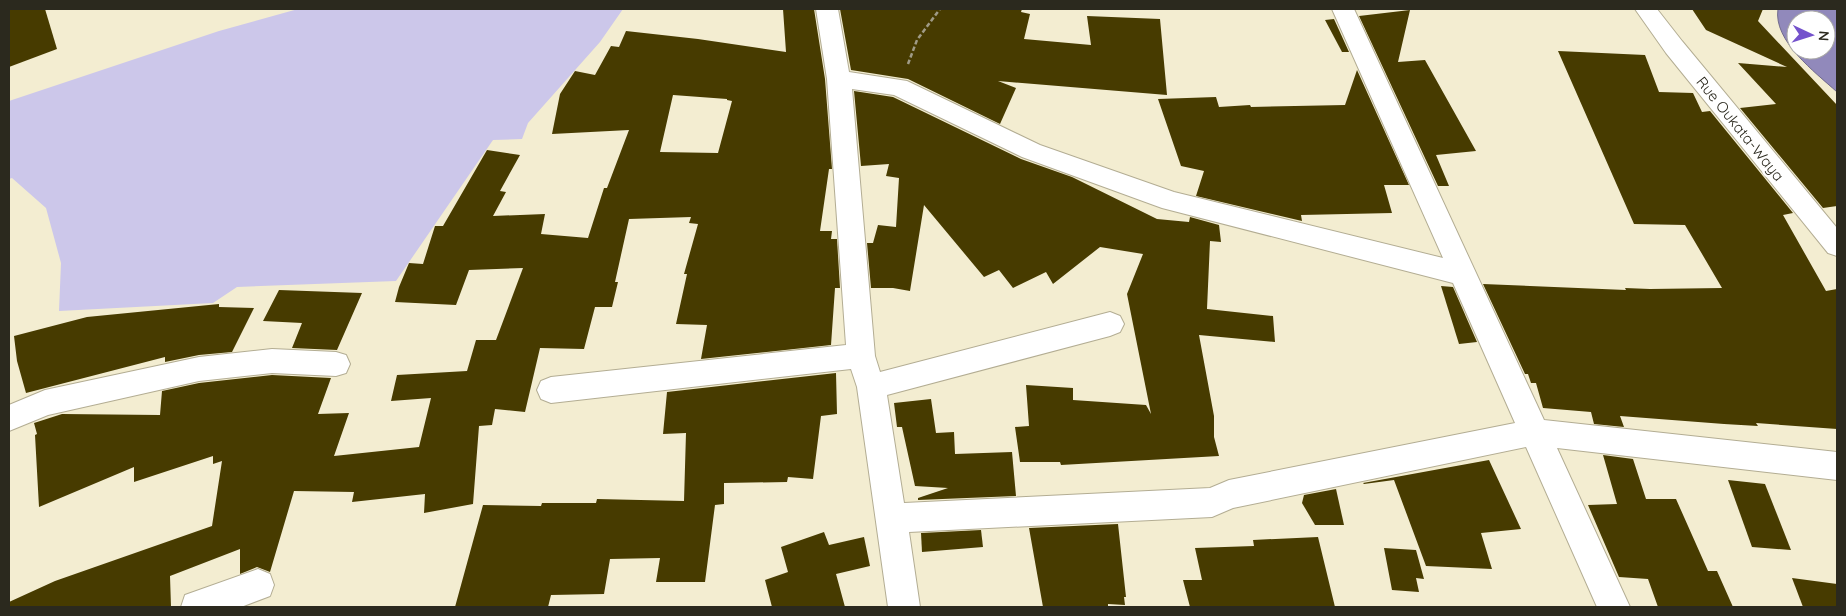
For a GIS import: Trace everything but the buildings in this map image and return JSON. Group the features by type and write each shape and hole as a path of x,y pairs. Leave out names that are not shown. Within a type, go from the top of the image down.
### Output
{"street":[{"path":"827,9 839,78 861,356 871,387 904,607"},
{"path":"1343,9 1614,607"},
{"name":"Rue Oukata-Waya","path":"1646,9 1837,246"},
{"path":"839,78 899,86 1031,151 1171,201 1462,274"},
{"path":"871,387 1110,324"},
{"path":"550,390 861,356"},
{"path":"9,418 44,403 200,369 272,361 336,364"},
{"path":"891,518 1212,502 1229,494 1535,432 1837,466"},
{"path":"197,607 258,585"}],"path":[{"path":"899,86 917,40 940,9"}],"shaded area":[{"path":"298,9 623,9 600,42 528,123 522,139 493,140 396,281 237,287 213,303 59,311 61,263 46,208 12,178 9,179 9,101 219,31"},
{"path":"1778,9 1837,9 1837,92 1802,60 1836,60 1836,10 1786,10 1786,39 1778,21"}]}
